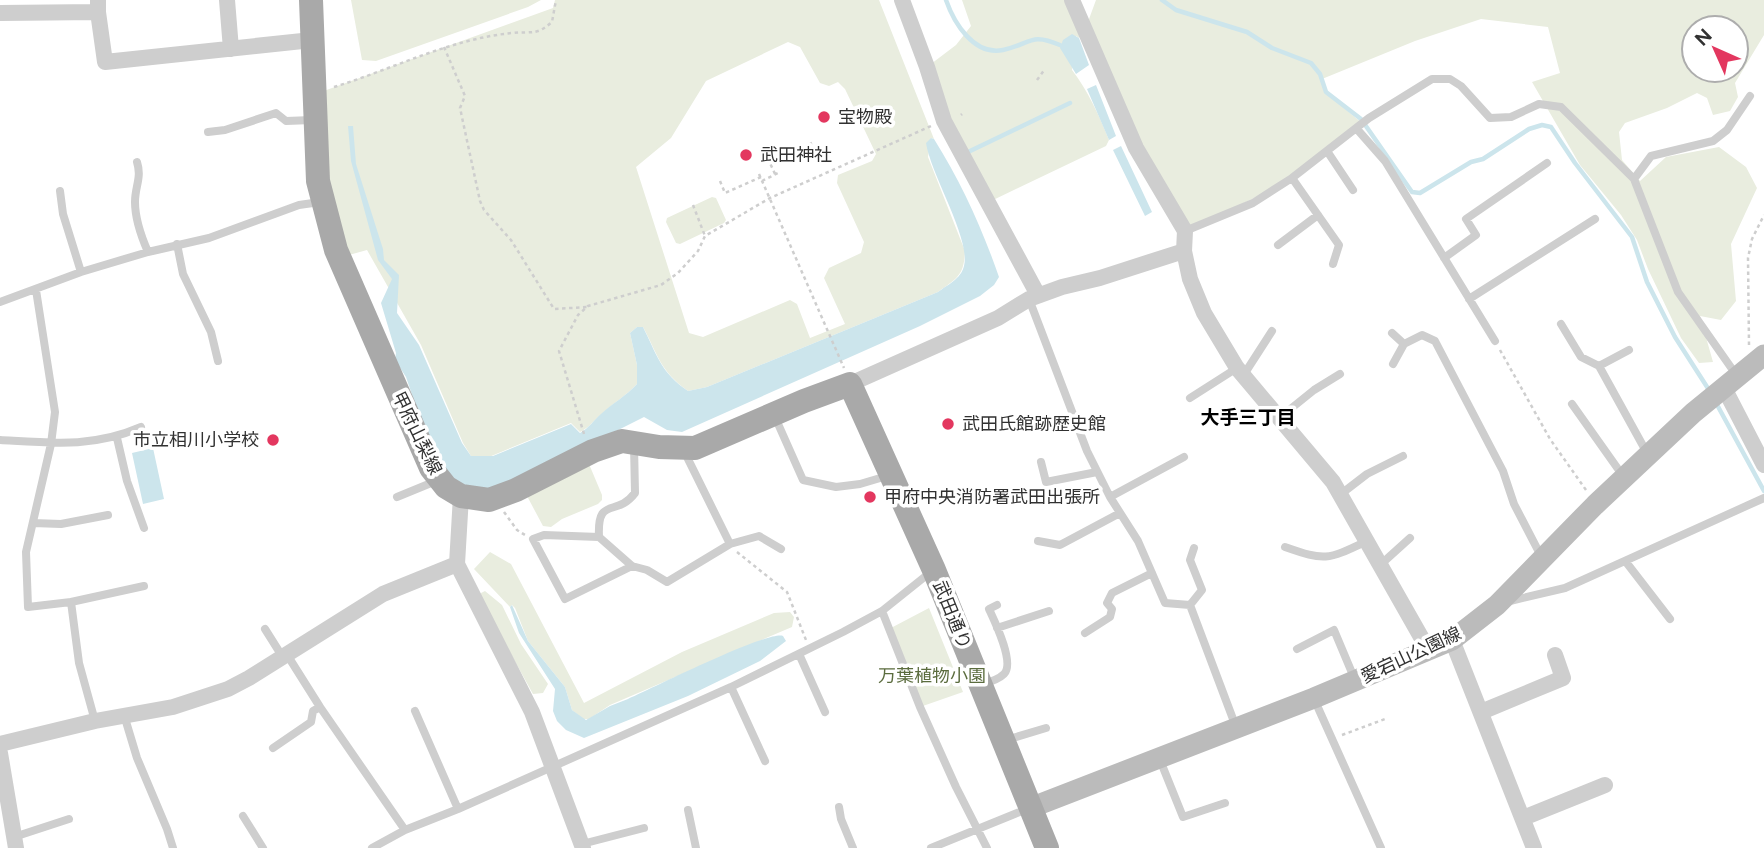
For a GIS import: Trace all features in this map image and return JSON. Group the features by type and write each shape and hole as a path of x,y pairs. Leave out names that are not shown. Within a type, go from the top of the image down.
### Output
{"main road":[{"name":"甲府山梨線","path":"311,0 318,181 335,250 431,468 446,487 461,496"},
{"path":"461,496 489,500 622,441 695,448 774,414 846,373"},
{"name":"武田通り","path":"846,373 933,570 1047,848"},
{"name":"愛宕山公園線","path":"1030,808 1314,698 1452,640 1497,605 1647,454 1733,379"}],"street":[{"path":"228,0 231,49"},
{"path":"902,0 928,67 944,121 1022,261 1034,297"},
{"path":"1072,0 1136,148 1185,231 1184,251 1190,279 1204,313 1240,372 1341,494 1429,651"},
{"path":"0,13 98,6 105,62 312,40"},
{"path":"846,373 998,318 1034,297 1184,251"},
{"path":"1733,379 1764,466"},
{"path":"461,496 457,564 532,712 582,846"},
{"path":"0,744 95,721 173,707 228,689 383,594 457,564"},
{"path":"1452,640 1534,848"},
{"path":"1481,712 1563,678 1555,655"},
{"path":"0,753 15,843"},
{"path":"1523,818 1605,785"}],"lane":[{"path":"1185,231 1253,203 1292,178 1369,118 1432,79 1450,79 1461,86 1490,118 1511,117 1539,104 1561,107 1634,179 1678,292 1733,379"},
{"path":"1634,179 1651,156 1713,141 1727,130 1750,96"},
{"path":"208,132 225,130 276,113 286,121 315,120"},
{"path":"1356,128 1385,161 1494,341"},
{"path":"1327,151 1353,190"},
{"path":"138,162 140,173 135,201 139,230 148,252"},
{"path":"1444,258 1476,235 1466,219 1547,163"},
{"path":"1292,178 1339,245 1333,264"},
{"path":"60,191 63,214 81,272"},
{"path":"0,302 81,272 177,244 209,238 299,205 324,202"},
{"path":"1278,245 1318,215"},
{"path":"1469,299 1595,219"},
{"path":"177,244 183,274 211,332 218,361"},
{"path":"36,290 55,412 51,444 26,552 28,607 71,602 144,586"},
{"path":"1034,297 1087,452 1097,472 1138,541 1165,603 1190,605"},
{"path":"1561,324 1581,357 1599,366 1647,454"},
{"path":"1190,398 1240,372 1272,331"},
{"path":"1392,333 1405,344"},
{"path":"1393,363 1405,344 1422,335 1435,341 1503,471 1514,504 1542,559"},
{"path":"1599,366 1629,350"},
{"path":"1278,419 1314,390 1340,374"},
{"path":"1572,404 1624,478"},
{"path":"774,414 803,480 836,487 860,484 891,474"},
{"path":"0,440 51,444 117,438 141,427"},
{"path":"117,438 127,481 144,528"},
{"path":"599,537 598,518 601,514 625,503 635,493 634,443"},
{"path":"683,448 730,544"},
{"path":"1341,494 1367,474 1403,456"},
{"path":"1110,497 1184,457"},
{"path":"1041,462 1046,482 1097,472"},
{"path":"397,497 440,480"},
{"path":"1497,605 1565,588 1761,499"},
{"path":"1038,541 1060,545 1120,513"},
{"path":"33,523 61,524 108,515"},
{"path":"632,566 565,599 533,539 544,535 599,537 632,566 647,570 667,582 730,544 759,536 781,549"},
{"path":"1379,566 1410,538"},
{"path":"1285,547 1315,557 1332,558 1365,541"},
{"path":"1190,605 1202,590 1190,560 1194,548"},
{"path":"1626,562 1670,619"},
{"path":"372,848 405,830 458,810 810,649 882,611 933,570"},
{"path":"1085,633 1110,617 1112,609 1107,603 1112,593 1152,573"},
{"path":"71,602 79,663 95,721"},
{"path":"980,685 1002,677 1007,670 1006,651 989,609 997,605"},
{"path":"1190,605 1236,727"},
{"path":"882,611 920,707 987,848"},
{"path":"997,628 1049,611"},
{"path":"265,629 405,830"},
{"path":"1297,649 1334,630 1355,681"},
{"path":"799,654 825,712"},
{"path":"731,687 765,761"},
{"path":"1314,698 1381,848"},
{"path":"273,748 311,722 313,711 320,707"},
{"path":"415,711 458,810"},
{"path":"124,715 137,758 173,848"},
{"path":"1003,741 1046,728"},
{"path":"1159,757 1183,817 1224,803"},
{"path":"839,807 853,848"},
{"path":"931,848 1030,808"},
{"path":"688,810 696,848"},
{"path":"243,816 263,848"},
{"path":"15,843 69,819"},
{"path":"582,846 644,828"}],"path":[{"path":"314,93 360,79 444,47 512,33 533,34 552,22 556,0"},
{"path":"444,47 465,96 460,108 480,201 484,210 511,240 554,309 588,306 661,285 678,274 698,251 705,236 770,198 944,121"},
{"path":"1037,80 1045,69"},
{"path":"720,181 725,193 761,177 777,174 770,163 812,143"},
{"path":"761,177 846,373"},
{"path":"692,205 705,236"},
{"path":"1733,379 1748,258 1752,239 1764,215"},
{"path":"581,429 559,351 578,315 588,306"},
{"path":"1494,341 1550,439 1595,505"},
{"path":"495,497 517,530 533,539"},
{"path":"730,544 772,583 787,592 810,649"},
{"path":"1332,739 1385,719"}],"green space":[{"path":"351,0 541,0 376,61 362,60"},
{"path":"555,0 879,0 934,139 931,138 928,157 965,251 963,266 958,276 938,292 707,387 688,391 665,369 643,327 637,327 630,333 637,365 637,384 586,428 580,432 571,423 489,457 471,456 421,345 367,250 349,255 328,186 321,92 553,8","holes":["788,42 800,47 820,83 829,86 838,82 845,89 876,154 872,161 838,175 837,183 864,242 861,253 829,268 824,278 845,324 810,338 797,304 790,300 703,337 689,333 636,167 671,138 706,81"]},
{"path":"962,0 1072,0 1085,30 1096,0 1764,0 1764,35 1750,58 1750,14 1680,14 1680,84 1735,84 1738,97 1730,111 1713,115 1707,98 1697,93 1667,108 1625,123 1619,132 1622,160 1640,181 1666,157 1719,147 1746,167 1757,188 1731,244 1736,301 1721,320 1700,316 1713,362 1699,363 1681,338 1637,240 1621,215 1580,165 1532,82 1560,73 1548,27 1481,19 1415,41 1322,79 1326,93 1362,123 1275,188 1185,231 1084,32 1079,38 1076,36 1072,70 1101,121 1109,140 1106,146 989,202 927,67 956,45 971,26"},
{"path":"712,197 716,198 726,220 724,223 680,244 676,243 666,222 667,218"},
{"path":"589,464 602,500 551,527 543,526 527,496"},
{"path":"490,552 511,564 584,703 682,652 774,613 790,612 794,617 792,627 610,705 589,719 583,719 572,710 565,687 528,641 515,608 512,605 510,607 474,569"},
{"path":"485,591 502,605 521,644 548,684 543,693 533,694 481,600 481,593"},
{"name":"万葉植物小園","path":"929,608 963,692 920,707 889,629"}],"water":[{"path":"1072,34 1079,38 1089,65 1076,74 1060,48 1063,40"},
{"path":"1096,85 1116,136 1109,140 1087,89"},
{"path":"348,126 353,126 356,164 383,249 384,260 399,275 397,313 419,345 462,443 471,456 493,456 571,424 580,433 586,429 637,384 637,365 630,333 637,327 643,327 666,370 688,391 707,387 938,292 960,275 965,254 929,156 926,143 931,138 944,155 962,189 999,277 994,285 980,296 920,326 682,432 667,430 644,417 507,486 488,490 460,486 431,451 406,377 395,360 396,353 381,303 392,279 378,260 351,161"},
{"path":"1121,146 1152,212 1145,216 1113,150"},
{"path":"153,448 164,499 143,504 132,453"},
{"path":"512,605 528,641 565,687 572,710 586,720 610,706 733,651 773,637 783,636 786,641 760,661 688,696 584,738 566,730 557,721 553,711 555,689 519,633 510,607"}],"waterway":[{"path":"946,0 960,28 974,43 983,48 1003,50 1036,39 1060,45"},
{"path":"1162,0 1176,10 1247,32 1272,48 1311,63 1320,74 1326,92 1361,119 1412,192 1420,193 1471,162 1483,159 1529,129 1542,125 1551,127 1632,237 1647,282 1675,337 1709,390"},
{"path":"968,152 1070,103"},
{"path":"1715,401 1764,491"}],"place":[{"name":"宝物殿","path":"824,117"},
{"name":"武田神社","path":"746,155"},
{"name":"武田氏館跡歴史館","path":"948,424"},
{"name":"市立相川小学校","path":"273,440"},
{"name":"甲府中央消防署武田出張所","path":"870,497"}],"district":[{"name":"大手三丁目","path":"1248,417"}]}
